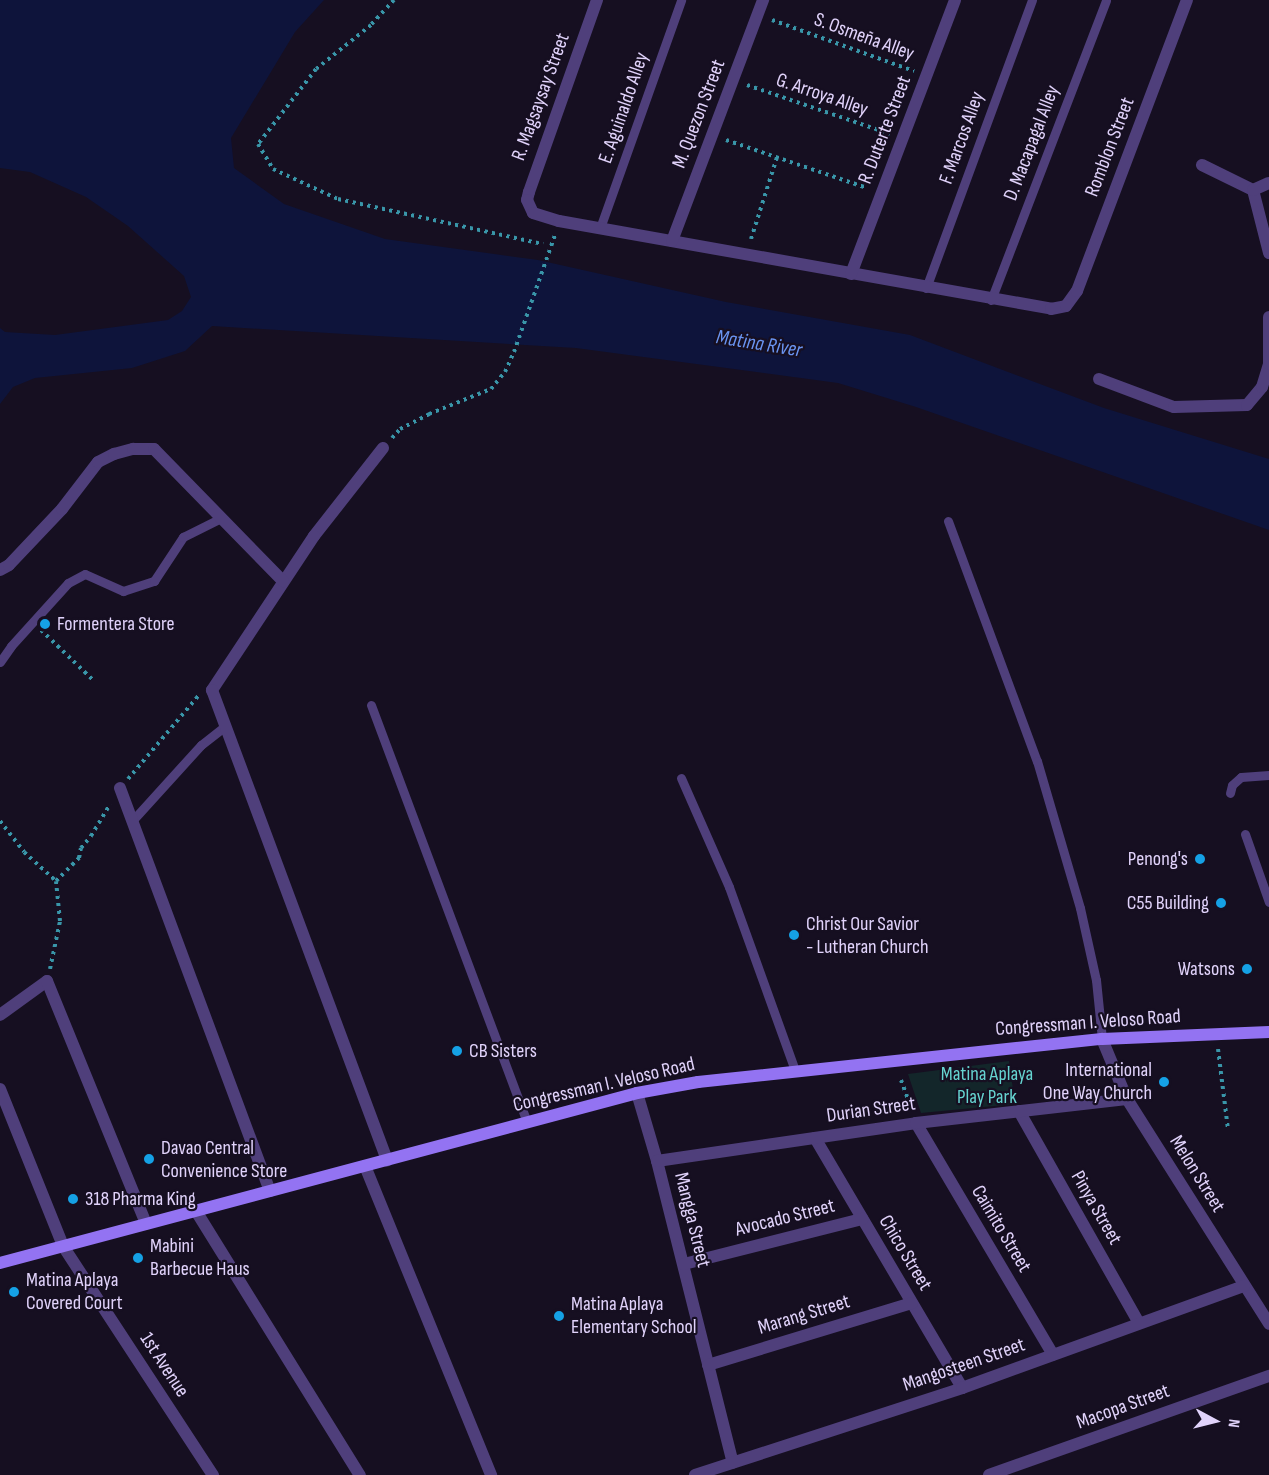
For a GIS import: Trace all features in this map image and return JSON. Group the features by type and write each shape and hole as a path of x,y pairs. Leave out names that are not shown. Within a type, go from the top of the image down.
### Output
{"main road":[{"name":"Congressman I. Veloso Road","path":"0,1263 637,1093 795,1070 1102,1039 1269,1032"}],"street":[{"name":"R. Magsaysay Street","path":"597,0 529,192 529,208 540,217 600,228"},
{"name":"M. Quezon Street","path":"672,241 763,0"},
{"name":"R. Duterte Street","path":"851,274 955,0"},
{"name":"Romblon Street","path":"991,300 1035,308 1059,309 1066,306 1077,291 1187,0"},
{"path":"1202,165 1253,190 1269,183"},
{"path":"1253,190 1269,254"},
{"path":"600,228 991,300"},
{"path":"1099,380 1174,406 1247,405 1262,387 1269,364 1269,317"},
{"path":"383,448 314,536 212,690 387,1160"},
{"path":"0,570 9,565 62,508 93,466 114,454 133,449 154,450 283,581"},
{"path":"120,788 270,1191"},
{"path":"0,1015 47,981 146,1224"},
{"name":"Melon Street","path":"1102,1039 1127,1099 1269,1324"},
{"name":"1st Avenue","path":"0,1089 63,1246 213,1475"},
{"name":"Mangga Street","path":"637,1093 684,1264 732,1462"},
{"name":"Durian Street","path":"657,1161 916,1123 1127,1099"},
{"name":"Pinya Street","path":"1019,1112 1139,1323"},
{"name":"Caimito Street","path":"916,1123 1053,1355"},
{"name":"Chico Street","path":"814,1138 962,1388"},
{"path":"365,1166 491,1475"},
{"path":"196,1211 360,1475"},
{"name":"Avocado Street","path":"684,1264 862,1219"},
{"name":"Mangosteen Street","path":"695,1475 962,1388 1244,1286"},
{"name":"Marang Street","path":"708,1365 912,1303"},
{"name":"Macopa Street","path":"989,1475 1269,1376"}],"lane":[{"name":"E. Aguinaldo Alley","path":"600,228 681,0"},
{"name":"F. Marcos Alley","path":"926,288 1032,0"},
{"name":"D. Macapagal Alley","path":"991,300 1106,0"},
{"path":"0,662 32,622 68,583 85,574 123,591 154,581 183,537 221,518"},
{"path":"948,521 1037,761 1080,908 1096,980 1102,1039"},
{"path":"371,705 527,1123"},
{"path":"132,820 201,745 225,726"},
{"path":"1230,793 1232,785 1241,777 1269,775"},
{"path":"681,778 722,868 795,1070"},
{"path":"1245,834 1269,902"}],"path":[{"path":"394,0 371,26 316,69 258,144 273,169 347,202 543,244"},
{"name":"S. Osmeña Alley","path":"757,15 926,76"},
{"name":"G. Arroya Alley","path":"733,80 902,138"},
{"path":"712,135 882,193"},
{"path":"746,255 777,157"},
{"path":"383,448 400,429 429,414 492,389 506,372 551,251"},
{"path":"32,622 93,680"},
{"path":"56,881 80,858 81,848 91,836 120,788 201,692 212,690"},
{"path":"0,821 24,852 56,881 60,921 47,981"},
{"path":"1216,1033 1228,1129"},
{"path":"901,1080 916,1123"}],"green space":[{"name":"Matina Aplaya Play Park","path":"1009,1061 1015,1104 921,1113 908,1074"}],"water":[{"name":"Matina River","path":"0,0 324,0 295,32 231,138 234,168 284,204 385,239 538,260 726,302 910,335 1104,408 1269,459 1269,530 916,407 838,383 576,348 212,326 185,351 132,368 35,378 13,387 0,404 0,328 5,332 55,335 168,320 182,311 191,297 184,276 128,226 86,197 30,172 0,168"}],"place":[{"name":"Formentera Store","path":"45,624"},
{"name":"Penong's","path":"1200,859"},
{"name":"C55 Building","path":"1221,903"},
{"name":"Christ Our Savior - Lutheran Church","path":"794,935"},
{"name":"Watsons","path":"1247,969"},
{"name":"CB Sisters","path":"457,1051"},
{"name":"International One Way Church","path":"1164,1082"},
{"name":"Davao Central Convenience Store","path":"149,1159"},
{"name":"318 Pharma King","path":"73,1199"},
{"name":"Mabini Barbecue Haus","path":"138,1258"},
{"name":"Matina Aplaya Covered Court","path":"14,1292"},
{"name":"Matina Aplaya Elementary School","path":"559,1316"}]}
